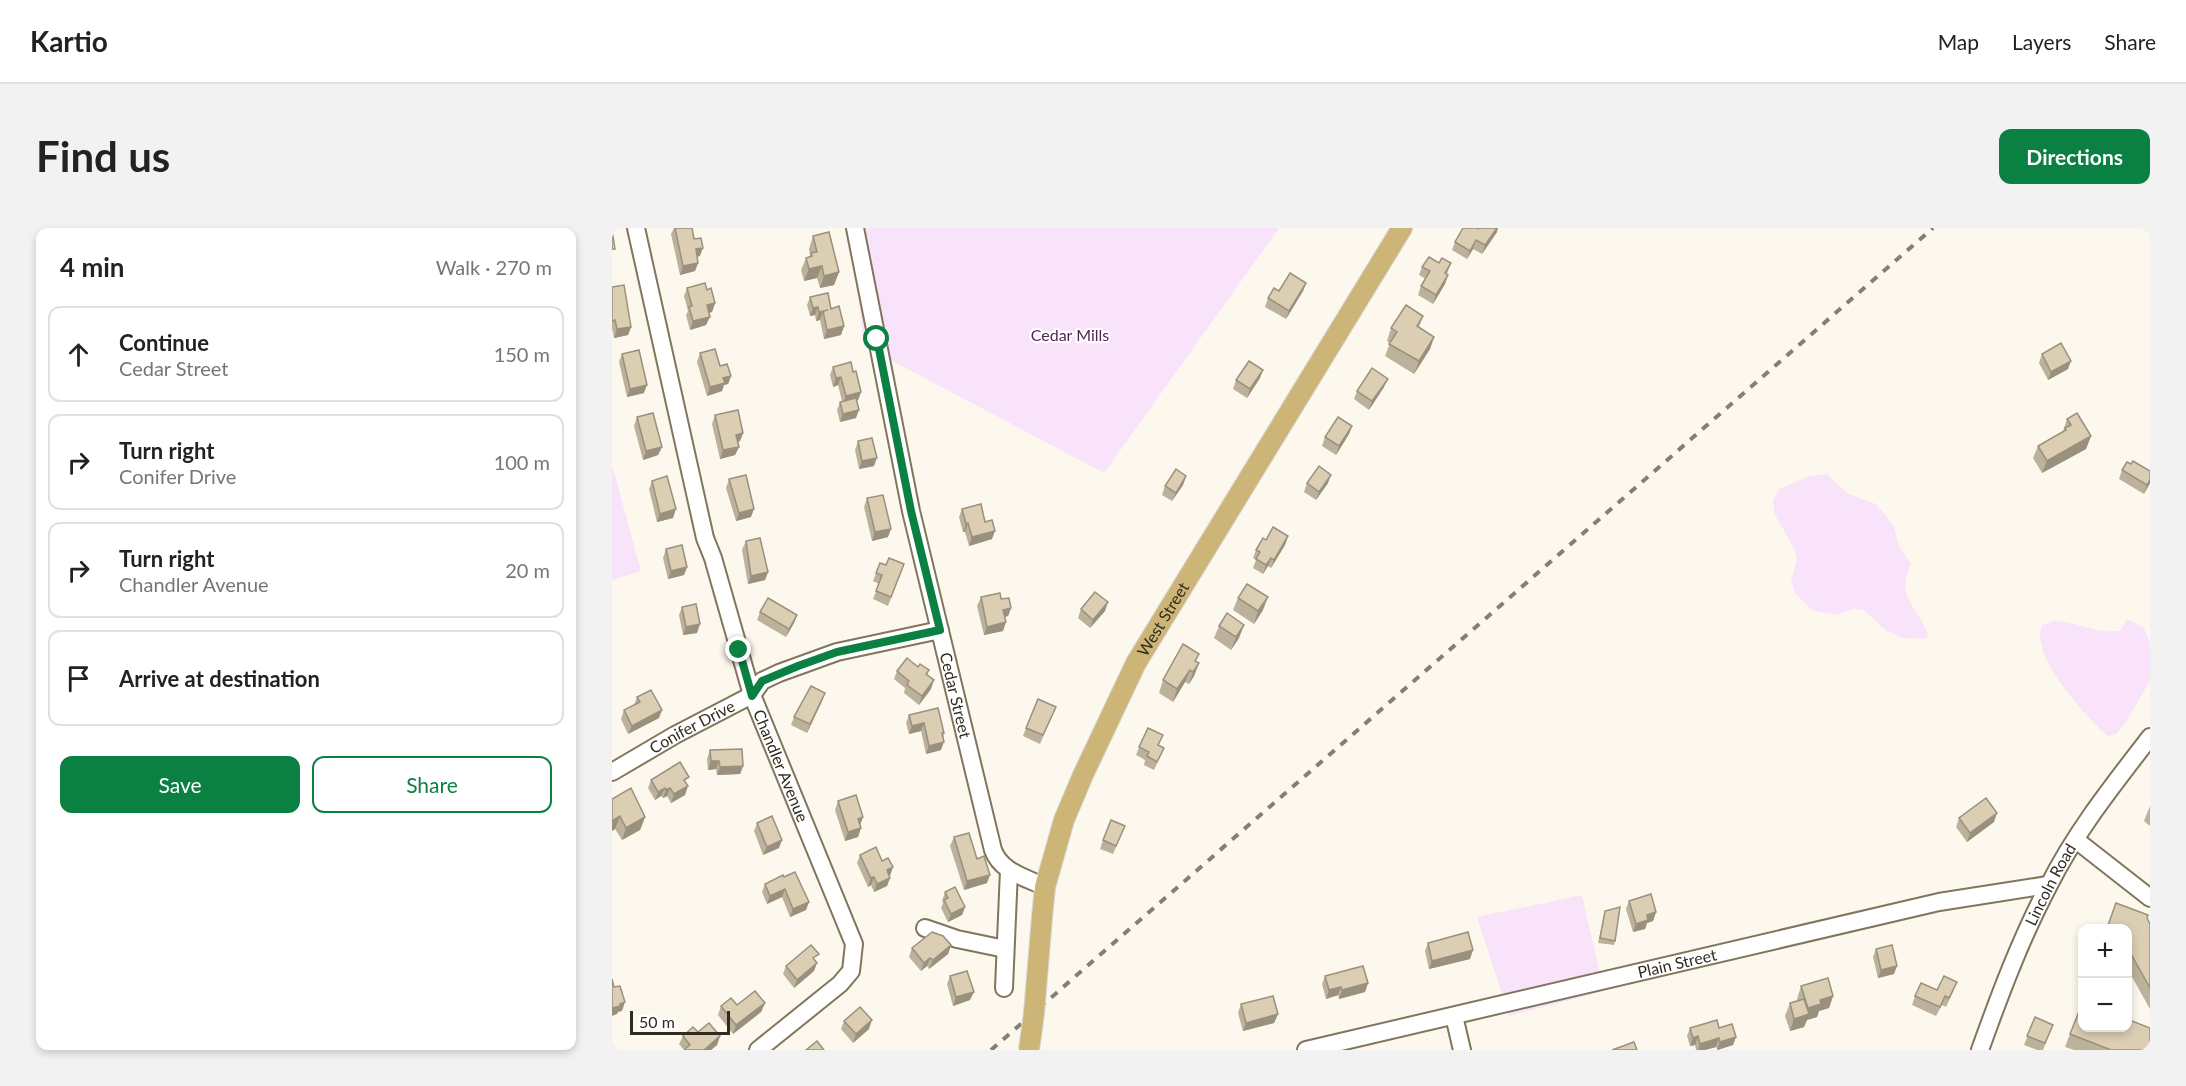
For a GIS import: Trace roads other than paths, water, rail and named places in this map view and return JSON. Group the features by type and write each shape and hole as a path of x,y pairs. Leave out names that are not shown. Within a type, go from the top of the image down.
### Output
{"main road":[{"name":"West Street","path":"1029,1050 1045,887 1064,820 1075,793 1136,663 1402,228"}],"street":[{"name":"Chandler Avenue","path":"636,228 705,538 713,558 752,696 854,944 851,970 840,984 758,1050"},
{"name":"Cedar Street","path":"855,228 911,511 993,850 998,862 1009,870 1045,887"},
{"name":"Conifer Drive","path":"612,772 675,735 752,696 762,681 837,652 940,630"},
{"name":"Lincoln Road","path":"1980,1050 2008,972 2048,885 2103,798 2150,736"},
{"path":"2076,840 2150,898"},
{"path":"1004,988 1009,870"},
{"name":"Plain Street","path":"1306,1050 1939,902 2048,885"},
{"path":"925,928 987,947 1005,949"},
{"path":"1454,1016 1462,1050"}],"railway":[{"path":"991,1050 1933,228"}],"park label":[{"name":"Cedar Mills","path":"1070,335"}]}
